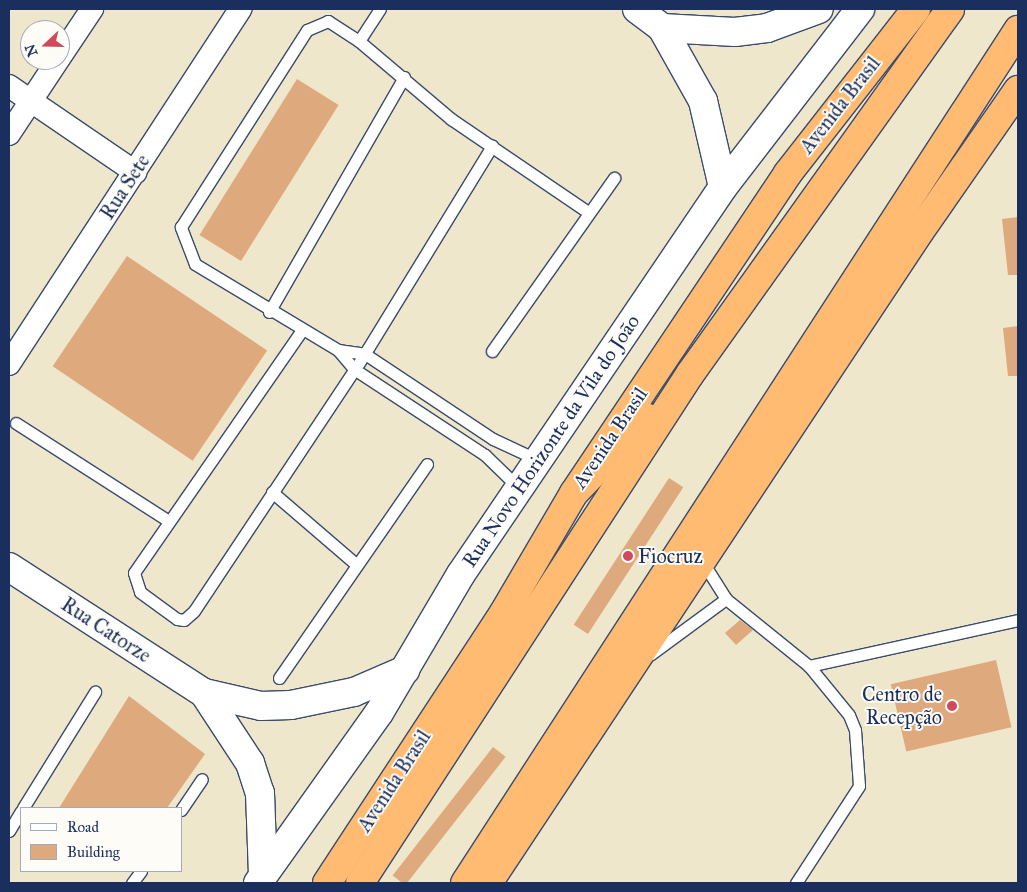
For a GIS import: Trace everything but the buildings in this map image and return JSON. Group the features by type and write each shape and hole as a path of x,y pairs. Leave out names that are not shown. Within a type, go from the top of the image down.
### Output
{"highway":[{"name":"Avenida Brasil","path":"327,883 503,614 574,492 788,173 916,9"},
{"name":"Avenida Brasil","path":"360,883 690,374 950,9"},
{"path":"465,883 1018,30"},
{"path":"488,883 702,560 1018,90"},
{"path":"574,492 690,374"}],"street":[{"name":"Rua Sete","path":"9,364 16,337 135,172 240,9"},
{"path":"639,9 662,28 703,101 723,187"},
{"path":"662,28 735,32 767,28 819,9"},
{"name":"Rua Novo Horizonte da Vila do João","path":"261,879 405,670 461,574 723,187 860,9"},
{"path":"70,37 83,12"},
{"path":"9,134 51,70"},
{"path":"9,86 135,172"},
{"name":"Rua Catorze","path":"9,568 204,693 261,706 291,705 354,692 405,670"},
{"name":"Rua Catorze","path":"204,693 250,762 260,793 261,879"}],"lane":[{"path":"359,41 380,9"},
{"path":"539,460 493,439 364,354 338,350 269,312 195,264 181,227 307,30 328,21 359,41 451,119 588,212"},
{"path":"269,312 404,78"},
{"path":"302,330 167,520 133,579 140,592 184,620 364,354 492,146"},
{"path":"492,351 588,212 614,178"},
{"path":"338,350 354,369 484,455 520,489"},
{"path":"16,423 167,520"},
{"path":"279,678 428,464"},
{"path":"272,492 357,565"},
{"path":"702,560 726,599 809,666 850,715 858,747 859,786 796,883"},
{"path":"630,668 726,599"},
{"path":"809,666 1018,620"},
{"path":"24,807 95,692"},
{"path":"182,809 202,779"},
{"path":"9,831 20,813"},
{"path":"132,883 140,872"}],"place":[{"name":"Fiocruz","path":"628,556"},
{"name":"Centro de Recepção","path":"952,706"}]}
